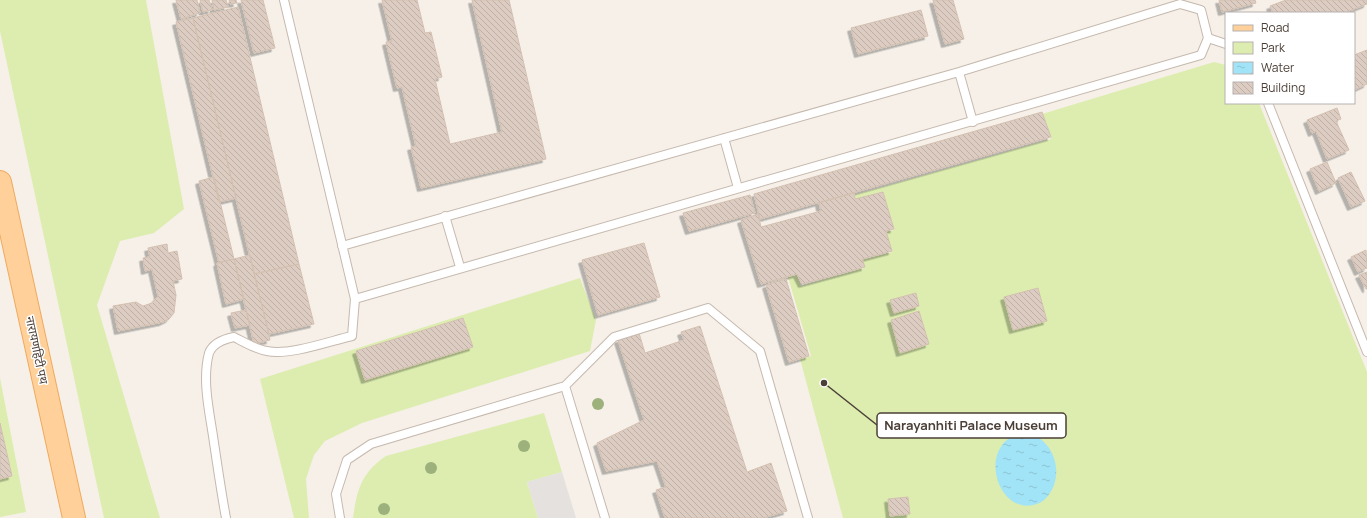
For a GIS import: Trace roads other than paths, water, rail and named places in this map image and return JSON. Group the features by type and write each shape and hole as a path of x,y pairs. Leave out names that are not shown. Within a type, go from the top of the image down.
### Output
{"main road":[{"name":"नारायणहिटी पथ","path":"0,182 74,518"}],"lane":[{"path":"226,518 208,402 206,376 210,352 215,345 224,339 234,337 252,347 268,352 285,352 352,336 355,299 284,0"},
{"path":"342,246 959,72 1180,4 1201,10 1208,38 1201,55 972,122 460,267 355,299"},
{"path":"1208,38 1225,44"},
{"path":"959,72 972,122"},
{"path":"1268,104 1367,352"},
{"path":"724,138 738,188"},
{"path":"445,216 460,267"},
{"path":"340,518 336,494 347,460 371,444 565,386 614,337 708,308 760,351 808,518"},
{"path":"565,386 605,518"}],"water":[{"path":"1023,432 1040,438 1046,444 1051,451 1056,467 1056,476 1051,492 1046,498 1033,505 1020,505 1009,499 1001,488 996,476 996,462 1000,449 1008,439"}],"place":[{"name":"Narayanhiti Palace Museum","path":"824,383"}]}
